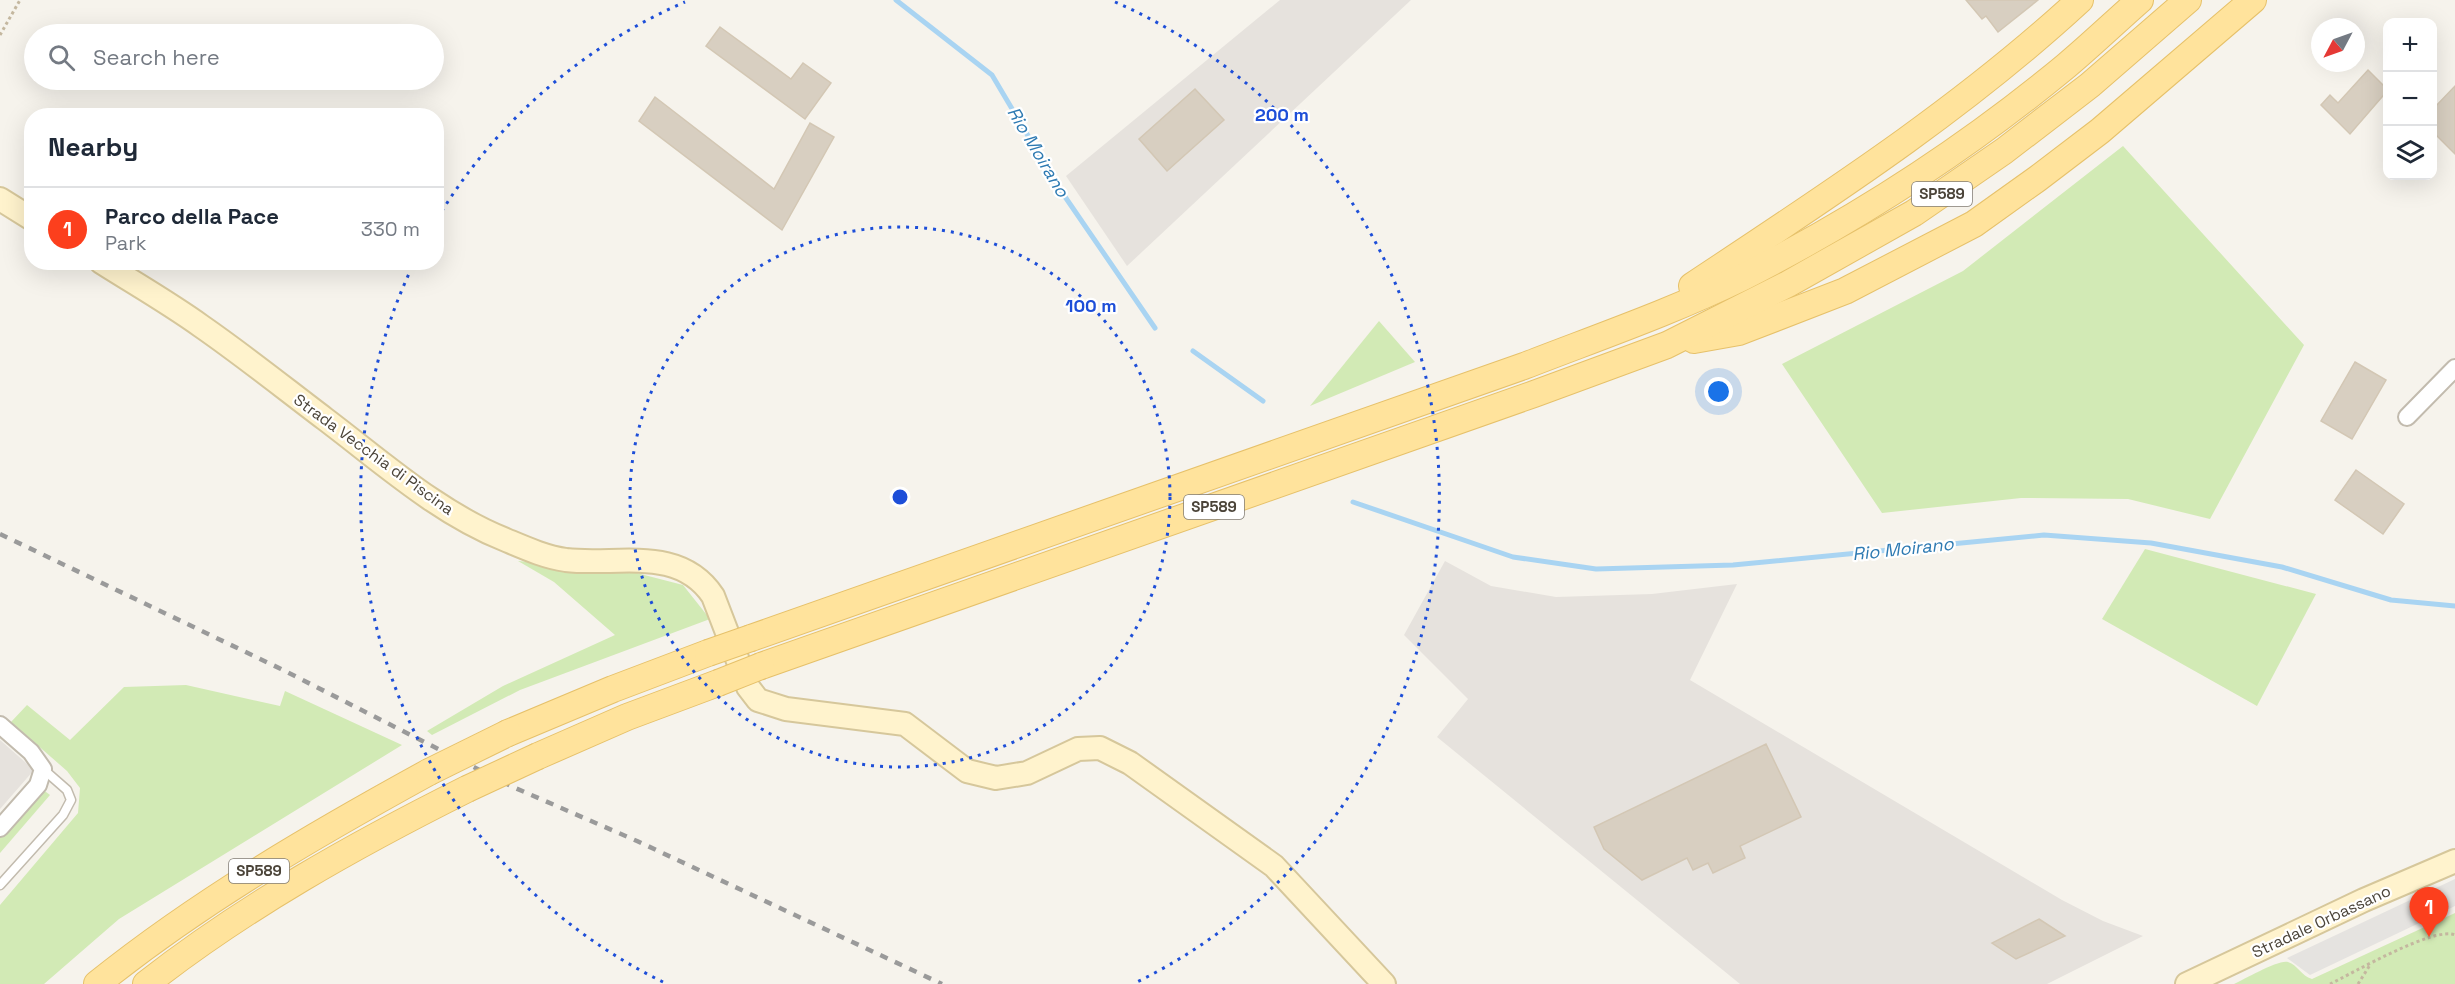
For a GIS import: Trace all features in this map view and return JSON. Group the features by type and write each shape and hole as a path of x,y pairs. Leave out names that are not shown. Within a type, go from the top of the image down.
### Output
{"main road":[{"path":"1638,321 1855,178 1953,107 2046,32 2080,0"},
{"name":"SP589","path":"97,984 162,934 355,813 429,772 508,734 613,689 708,653 1524,366 1742,277 1868,207 1969,140 2065,67 2140,0"},
{"name":"SP589","path":"146,984 236,920 385,830 467,789 627,717 761,666 1667,345 1788,284 1914,213 2004,151 2081,92 2188,0"},
{"path":"1667,345 1739,332 1845,291 1974,224 2100,131 2253,0"}],"street":[{"path":"0,199 24,214"},
{"name":"Strada Vecchia di Piscina","path":"114,270 201,325 444,509 495,536 544,555 568,560 659,561 679,567 695,576 706,585 713,596 748,687 759,700 798,711 905,724 968,771 996,778 1027,773 1078,749 1100,748 1130,763 1274,866 1384,984"},
{"path":"2407,417 2455,368"},
{"path":"0,725 31,752 43,769 38,786 0,828"},
{"name":"Stradale Orbassano","path":"2187,984 2364,900 2455,861"}],"lane":[{"path":"0,885 63,815 71,800 68,790 43,769"}],"path":[{"path":"0,35 20,0"},
{"path":"2330,984 2417,941 2449,932 2455,935"},
{"path":"2358,984 2371,964"}],"shaded area":[{"path":"1280,0 1411,0 1127,266 1066,176"},
{"path":"1445,561 1491,586 1556,597 1652,594 1737,584 1690,680 2062,900 2103,921 2143,936 2047,984 1740,984 1437,737 1468,699 1404,635"},
{"path":"0,740 34,770 0,809"},
{"path":"2455,879 2455,906 2310,975 2287,958"}],"green space":[{"path":"2123,146 2304,345 2210,519 2128,499 2021,498 1882,513 1782,364 1963,271"},
{"path":"1379,321 1415,362 1310,406"},
{"path":"2145,549 2316,594 2257,706 2102,619"},
{"path":"518,561 625,570 683,585 710,619 520,690 432,735 427,731 503,686 615,635 554,582"},
{"path":"186,685 280,706 285,691 402,745 119,919 44,984 0,984 0,905 78,813 80,788 67,771 11,722 27,705 70,740 124,687"},
{"path":"42,789 50,795 0,853 0,837"},
{"path":"2455,913 2455,984 2234,984 2270,966 2284,962 2291,963 2312,979"}],"building":[{"path":"1966,0 2038,0 1998,32 1986,16 1982,19"},
{"path":"720,27 791,79 803,63 831,83 805,119 706,46"},
{"path":"2368,70 2383,85 2383,96 2350,134 2321,105 2330,95 2338,103"},
{"path":"2455,86 2455,154 2437,136 2437,105"},
{"path":"1195,89 1224,120 1167,171 1139,139"},
{"path":"655,97 774,189 810,123 834,137 782,230 639,121"},
{"path":"2355,362 2386,380 2352,439 2321,421"},
{"path":"2356,470 2404,504 2383,534 2335,500"},
{"path":"1766,744 1801,817 1740,846 1745,858 1713,873 1708,863 1693,870 1687,858 1642,880 1604,849 1594,827"},
{"path":"2039,919 2065,936 2016,959 1992,943"}],"waterway":[{"name":"Rio Moirano","path":"896,0 992,75 1059,188 1155,328"},
{"name":"Rio Moirano","path":"1193,351 1263,401"},
{"name":"Rio Moirano","path":"1353,502 1513,557 1596,569 1733,565 2044,535 2151,543 2282,567 2391,600 2455,606"}],"railway":[{"path":"0,534 281,669 513,787 637,841 942,984"}],"place":[{"name":"Parco della Pace","path":"2429,937"}]}
